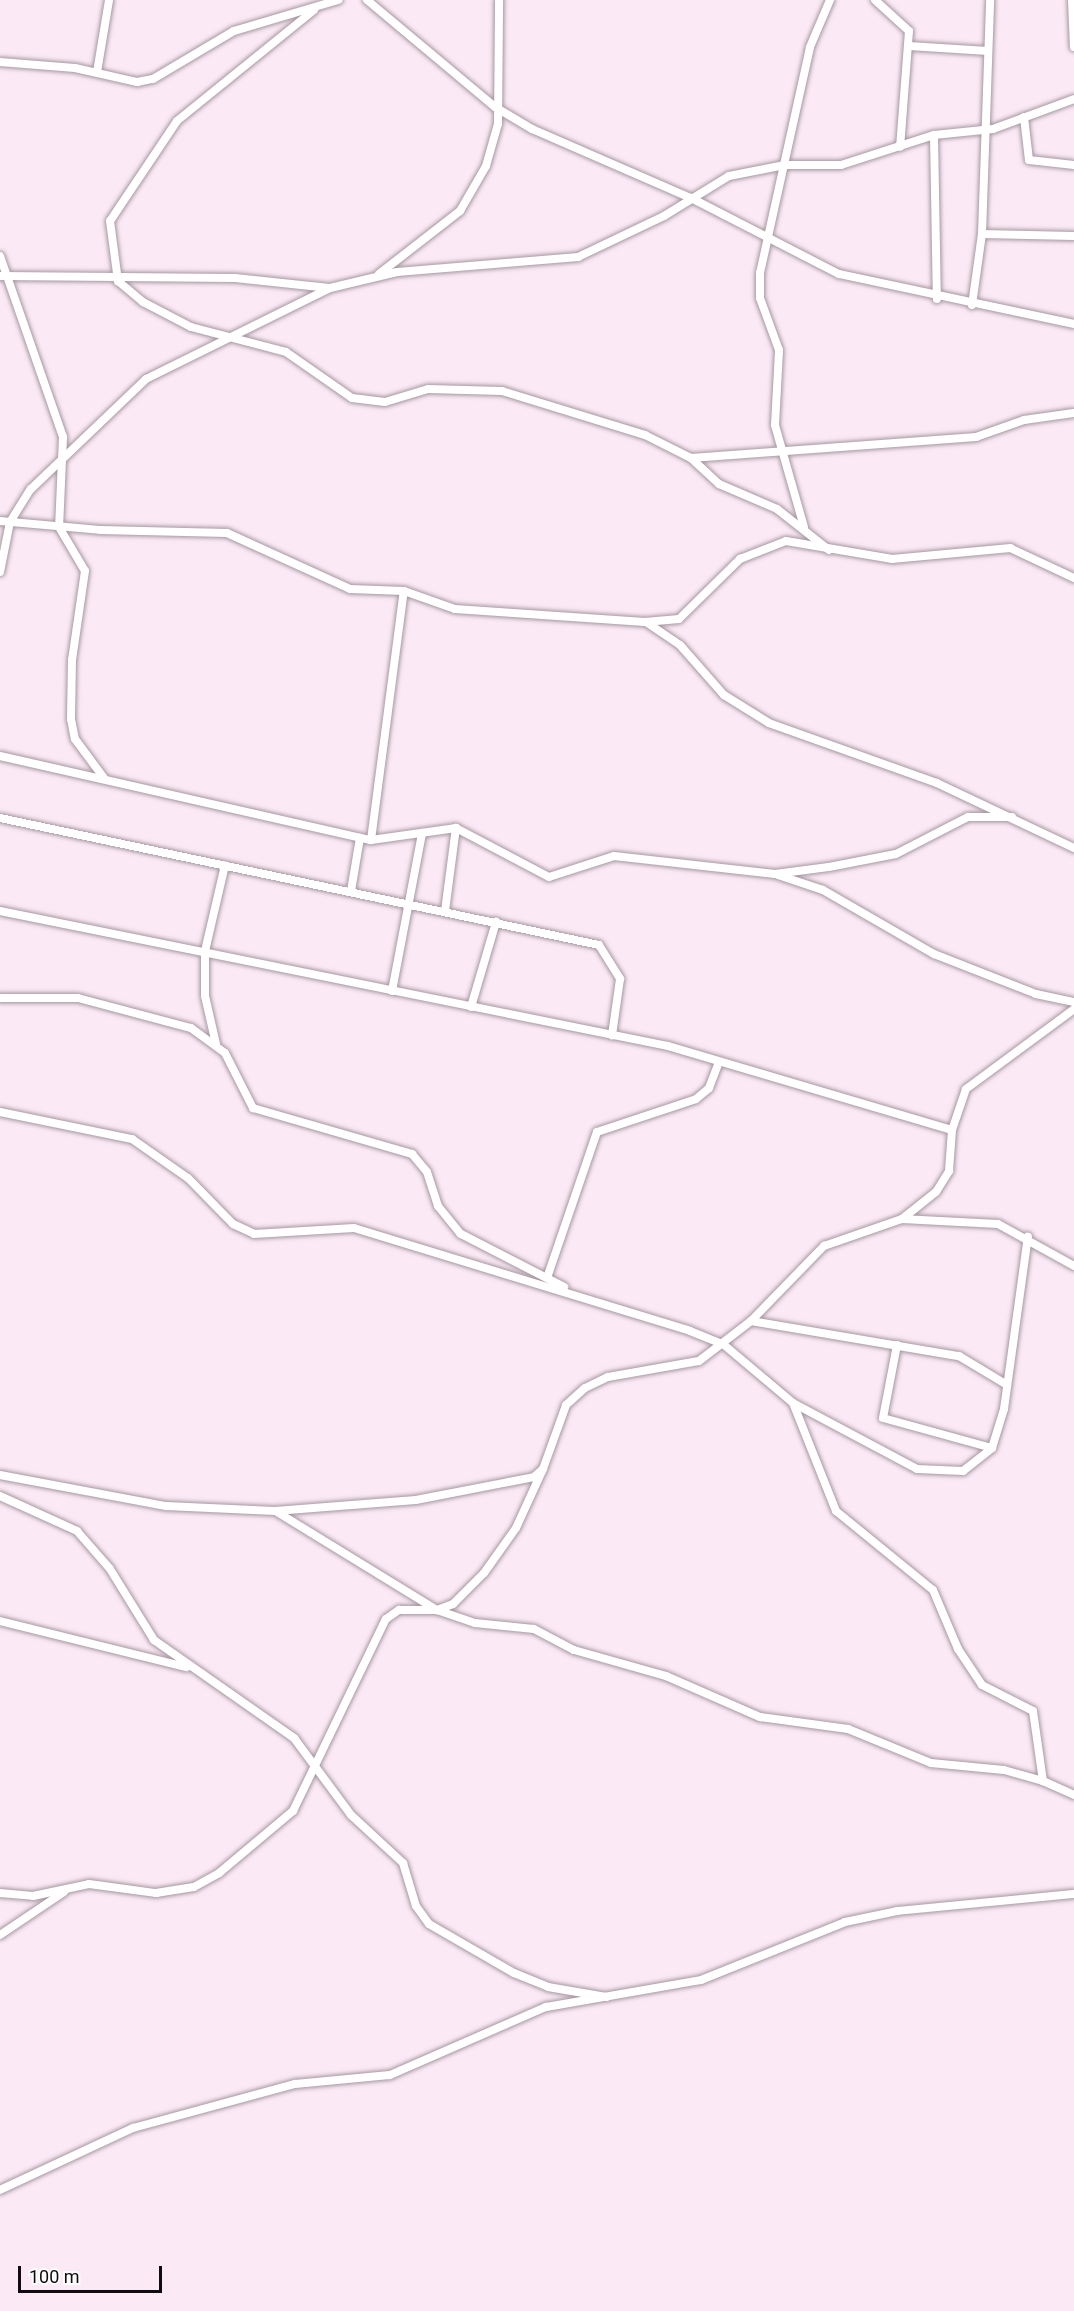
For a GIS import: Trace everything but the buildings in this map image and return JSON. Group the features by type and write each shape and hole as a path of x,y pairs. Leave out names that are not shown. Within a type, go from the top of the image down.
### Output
{"street":[{"path":"97,72 109,0"},
{"path":"0,62 97,72 125,81 153,79 234,31 314,10 338,0"},
{"path":"367,0 495,107 690,198 839,274 937,299 1074,324"},
{"path":"374,278 460,211 495,140 499,0"},
{"path":"806,532 775,425 779,350 760,298 766,237 785,165 815,27 830,0"},
{"path":"875,0 905,23 909,46 900,147"},
{"path":"972,305 982,234 990,0"},
{"path":"1072,0 1074,47"},
{"path":"314,10 171,129 110,221 118,281 168,317 286,352 336,388 369,402 428,389 502,392 645,435 691,458 719,484 777,509 829,550"},
{"path":"909,46 988,51"},
{"path":"0,572 10,522 30,489 146,379 234,338 330,288 374,278 468,264 536,264 578,257 729,176 785,165 841,165 934,135 985,131 1074,99"},
{"path":"1024,117 1029,160 1074,165"},
{"path":"934,135 937,299"},
{"path":"982,234 1074,236"},
{"path":"0,256 3,276 58,414 61,461 59,527 85,571 72,660 71,719 75,739 104,778"},
{"path":"3,276 118,281 235,278 330,288"},
{"path":"691,458 783,455 896,439 976,436 1024,420 1074,413"},
{"path":"0,520 59,527 227,533 336,585 404,591 455,609 645,622 679,619 692,612 732,566 759,548 786,541 892,559 1010,548 1074,578"},
{"path":"371,840 404,591"},
{"path":"645,622 680,645 724,695 769,723 937,783 1074,848"},
{"path":"0,756 371,840 456,828 549,877 614,856 775,874 823,890 934,954 1036,994 1074,1002"},
{"path":"775,874 896,854 968,817 1012,817"},
{"path":"0,818 599,945 609,954 620,979 612,1035"},
{"path":"445,911 456,828"},
{"path":"392,991 422,833"},
{"path":"351,891 360,838"},
{"path":"225,865 205,951 205,996 216,1044 253,1108 412,1154 427,1172 438,1206 460,1234 548,1275 567,1290"},
{"path":"0,911 612,1035 718,1062 952,1130"},
{"path":"471,1007 496,922"},
{"path":"0,998 78,999 191,1028 216,1044"},
{"path":"902,1219 944,1182 952,1160 952,1130 966,1089 1074,1009"},
{"path":"548,1275 597,1132 696,1099 709,1088 718,1062"},
{"path":"0,1112 132,1139 188,1178 233,1224 254,1234 354,1228 567,1290 723,1344 793,1403 917,1469 963,1471 992,1448 1007,1385 1028,1237"},
{"path":"0,1893 33,1896 73,1887 113,1885 156,1893 194,1887 293,1811 315,1762 357,1688 386,1619 399,1610 437,1610 453,1604 484,1573 516,1528 543,1469 558,1418 585,1388 608,1377 678,1368 723,1344 751,1321 824,1246 902,1219 980,1220 1028,1237 1074,1266"},
{"path":"751,1321 959,1356 1007,1385"},
{"path":"897,1345 883,1418 992,1448"},
{"path":"793,1403 836,1511 933,1590 958,1649 982,1685 1033,1711 1043,1781"},
{"path":"0,1475 141,1503 275,1511 474,1492 520,1482 543,1469"},
{"path":"0,1496 77,1531 110,1569 154,1640 190,1668 266,1715 315,1762 351,1815 404,1863 416,1906 429,1924 514,1973 548,1987 612,1998"},
{"path":"275,1511 437,1610 475,1623 534,1629 574,1650 666,1676 760,1717 849,1729 931,1763 1004,1770 1043,1781 1074,1795"},
{"path":"0,1621 190,1668"},
{"path":"0,1935 73,1887"},
{"path":"0,2190 94,2142 145,2124 295,2084 381,2078 546,2007 612,1998 701,1980 808,1934 869,1916 1074,1894"}]}
